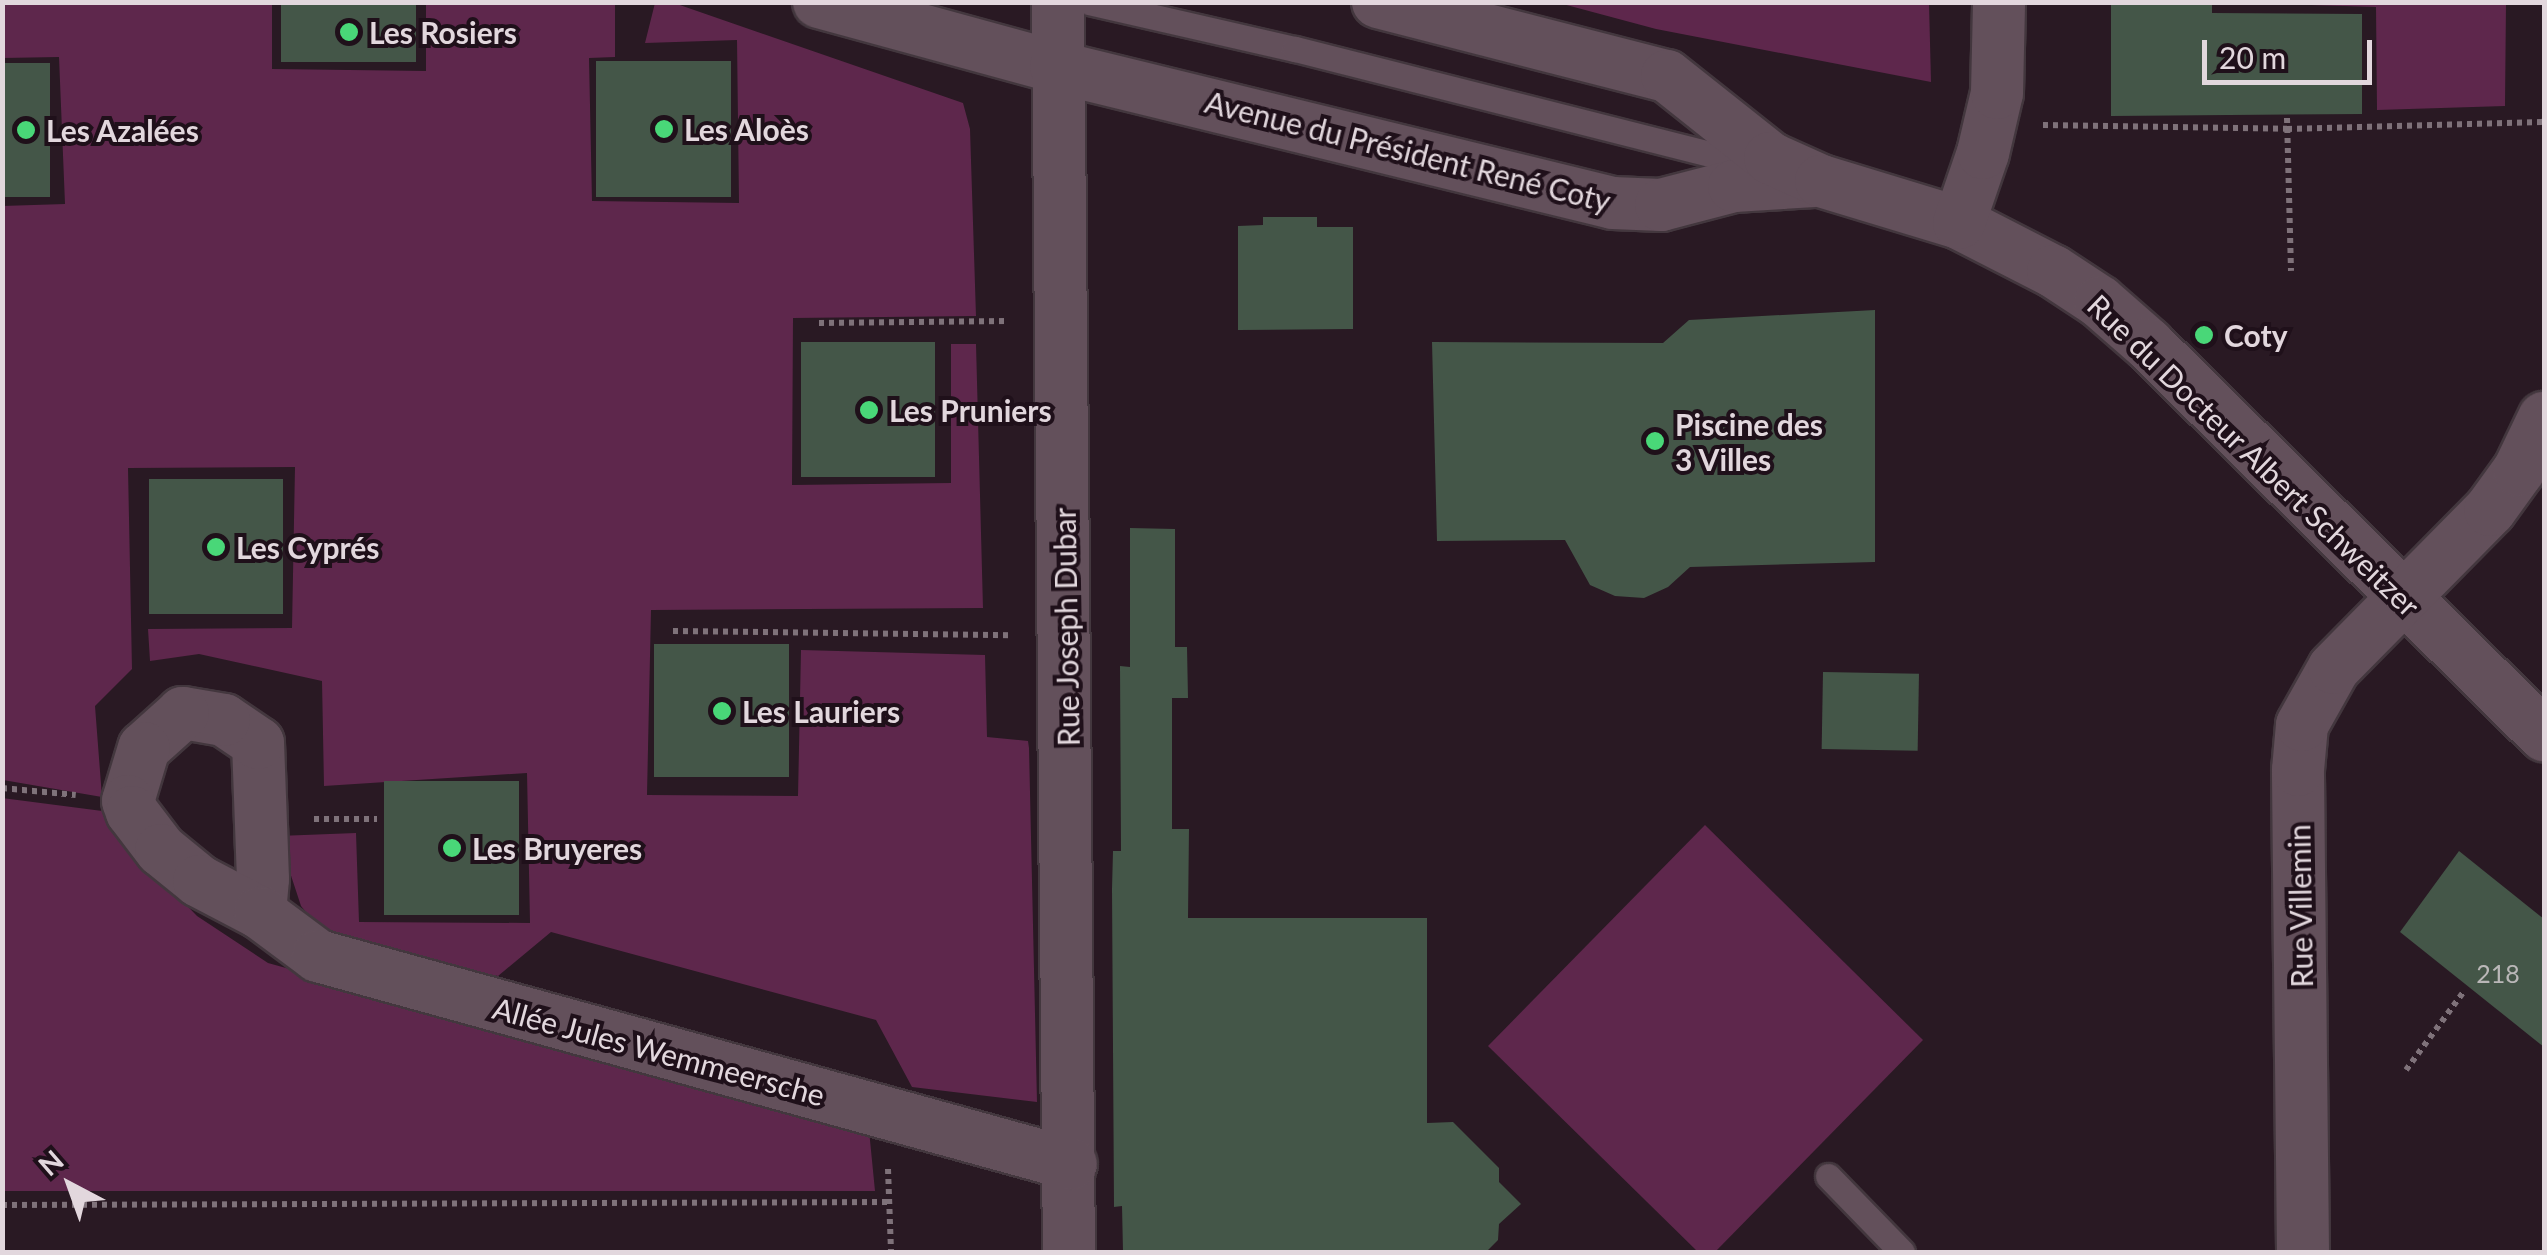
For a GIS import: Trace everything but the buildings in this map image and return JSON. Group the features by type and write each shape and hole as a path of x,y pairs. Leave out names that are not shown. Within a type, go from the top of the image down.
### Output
{"street":[{"name":"Avenue du Président René Coty","path":"818,2 1056,67 1614,204 1661,205 1734,186 1821,181"},
{"name":"Rue Joseph Dubar","path":"1058,2 1067,636 1069,1252"},
{"path":"1378,2 1666,76 1696,96 1740,138 1821,181"},
{"path":"1959,222 1992,120 2000,71 1999,2"},
{"name":"Rue du Docteur Albert Schweitzer","path":"1821,181 1959,222 2053,270 2125,323 2544,734"},
{"name":"Rue Villemin","path":"2303,1252 2298,770 2302,725 2334,668 2490,510 2519,470 2544,418"},
{"path":"128,801 144,748 184,712 224,720 258,743 264,879 260,913"},
{"name":"Allée Jules Wemmeersche","path":"128,801 160,850 227,899 260,913 308,950 340,964 1071,1164"}],"lane":[{"path":"1089,2 1295,49 1821,181"},
{"path":"1828,1176 1902,1252"}],"path":[{"path":"2287,118 2290,271"},
{"path":"1992,120 2057,126 2287,130 2544,122"},
{"path":"819,323 1060,321"},
{"path":"673,631 1067,636"},
{"path":"2,788 128,801"},
{"path":"2406,1070 2465,990"},
{"path":"887,1114 891,1252"},
{"path":"2,1204 889,1202"}],"shaded area":[{"path":"3,3 272,3 272,69 426,71 426,3 615,3 615,57 589,58 592,201 739,203 737,40 645,43 655,3 674,3 963,103 970,129 976,316 793,318 792,485 951,483 951,344 976,344 983,608 651,610 647,795 798,796 801,650 985,655 987,737 1028,741 1029,748 1037,1102 912,1087 876,1020 551,932 498,976 364,949 315,923 301,906 278,836 356,833 359,922 530,923 527,773 324,786 322,681 199,654 150,661 148,629 292,628 295,467 128,468 132,669 95,706 102,797 3,780 2,206 65,204 59,57 3,58"},
{"path":"1559,3 1929,3 1931,82 1656,29"},
{"path":"2242,3 2506,3 2505,106 2377,110 2376,7"},
{"path":"2,798 110,812 141,858 197,916 268,963 869,1130 875,1191 3,1191"},
{"path":"1705,825 1923,1040 1715,1252 1698,1252 1488,1046"}],"place":[{"name":"Les Rosiers","path":"349,32"},
{"name":"Les Aloès","path":"664,129"},
{"name":"Les Azalées","path":"26,130"},
{"name":"Coty","path":"2204,335"},
{"name":"Les Pruniers","path":"869,410"},
{"name":"Piscine des 3 Villes","path":"1655,441"},
{"name":"Les Cyprés","path":"216,547"},
{"name":"Les Lauriers","path":"722,711"},
{"name":"Les Bruyeres","path":"452,848"}]}
